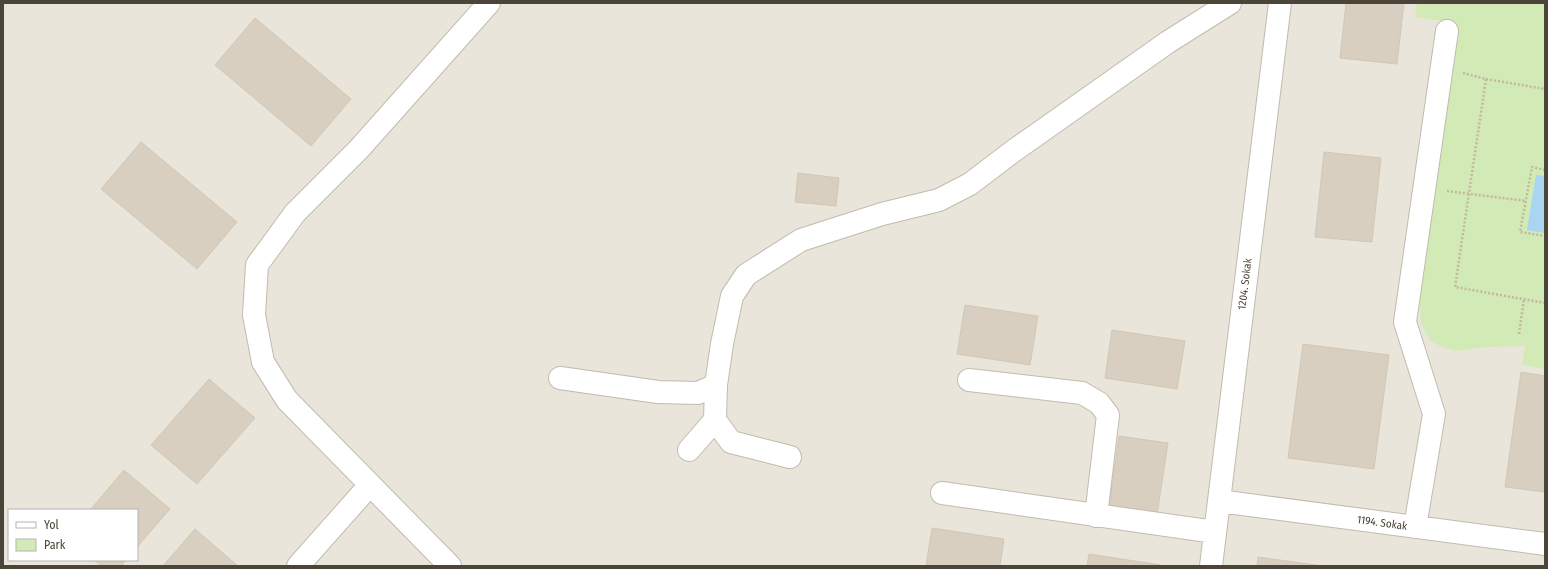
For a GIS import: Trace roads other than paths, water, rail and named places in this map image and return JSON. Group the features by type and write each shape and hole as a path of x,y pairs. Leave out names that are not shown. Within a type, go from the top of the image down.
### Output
{"street":[{"path":"450,566 369,486 287,400 263,362 254,315 257,265 295,213 359,149 489,3"},
{"path":"790,457 731,442 715,420 716,385 722,344 732,296 746,275 801,240 882,214 939,200 970,184 1012,152 1168,42 1230,3"},
{"name":"1204. Sokak","path":"1211,566 1280,3"},
{"path":"1415,527 1434,414 1405,322 1447,31"},
{"path":"560,378 658,392 698,393 716,385"},
{"path":"970,380 1082,393 1098,403 1108,415 1096,516"},
{"path":"689,450 715,420"},
{"path":"298,566 369,486"},
{"path":"942,493 1215,532"},
{"name":"1194. Sokak","path":"1218,501 1545,544"}],"water":[{"path":"1536,175 1545,176 1545,233 1527,230"}]}
